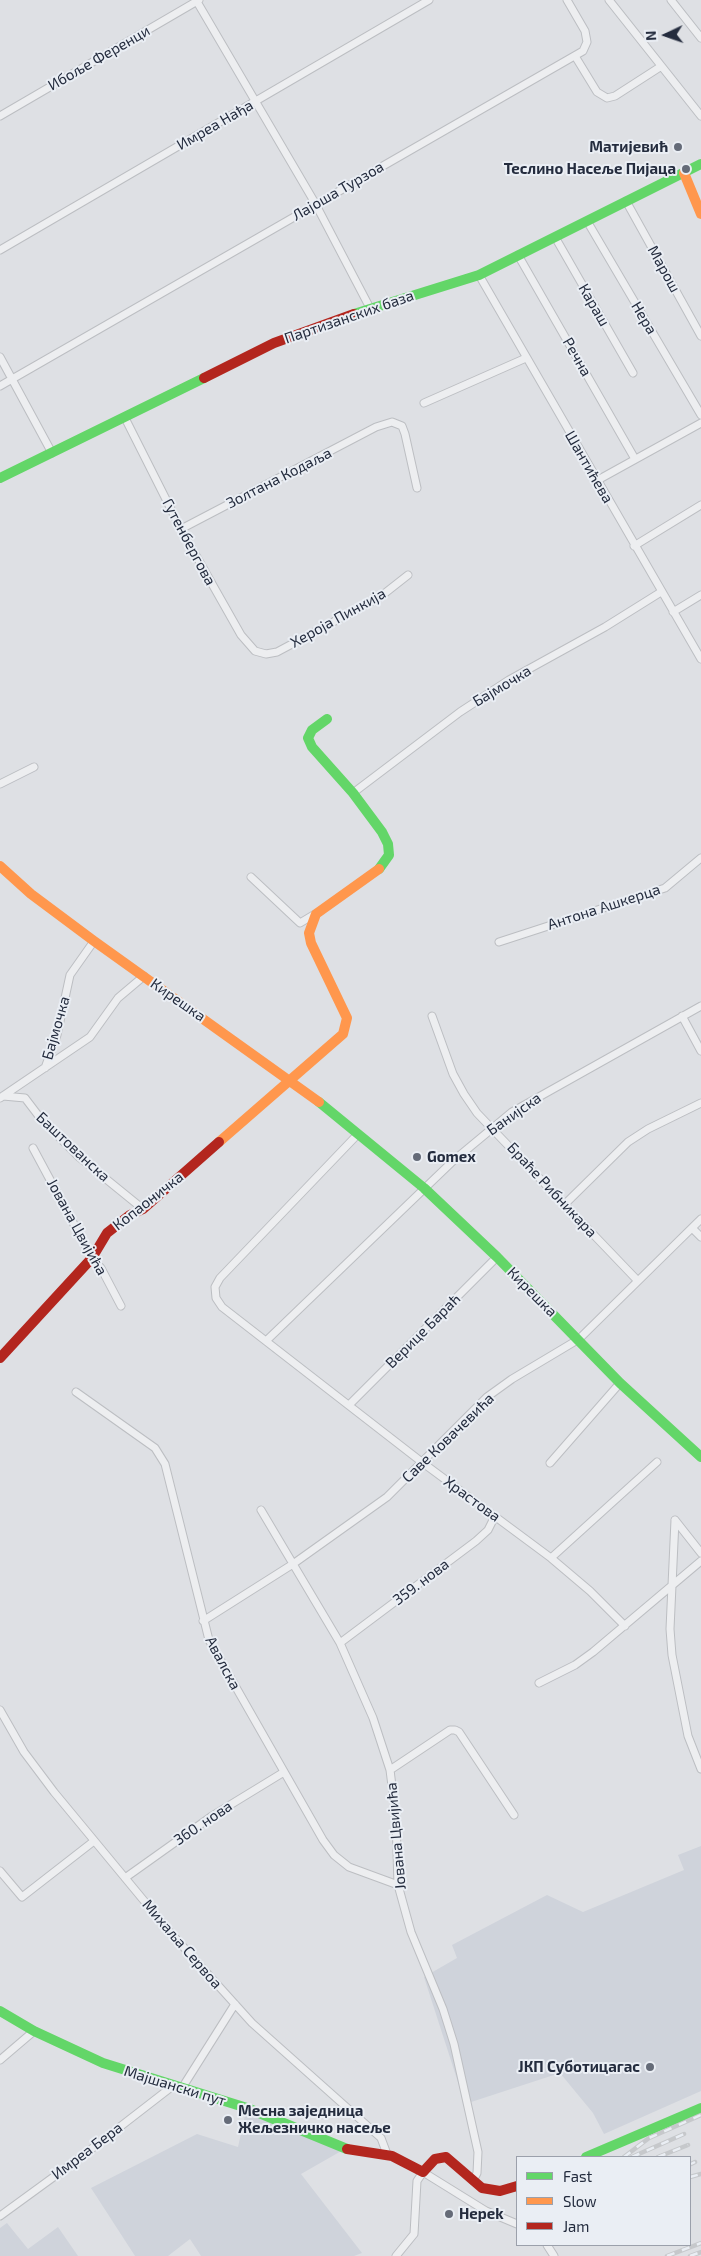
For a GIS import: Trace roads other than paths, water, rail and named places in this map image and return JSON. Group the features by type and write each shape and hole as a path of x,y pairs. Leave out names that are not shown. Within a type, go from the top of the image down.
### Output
{"street":[{"path":"197,0 315,203 370,308"},
{"name":"Ибоље Ференци","path":"0,116 197,0"},
{"name":"Имреа Нађа","path":"0,250 429,0"},
{"path":"567,0 586,31 587,42 583,51 575,56 596,92 607,98 615,96 660,67"},
{"path":"609,0 660,67 701,116"},
{"path":"671,0 701,38"},
{"name":"Лајоша Турзоа","path":"0,386 315,203 575,56"},
{"name":"Партизанских база","path":"0,478 274,343 370,308 479,274 701,164"},
{"path":"684,173 701,214"},
{"name":"Марош","path":"626,202 701,336"},
{"name":"Нера","path":"587,221 701,415"},
{"name":"Караш","path":"554,237 633,373"},
{"name":"Речна","path":"518,255 635,459"},
{"name":"Шантићева","path":"479,274 596,481 701,659"},
{"path":"0,357 52,453"},
{"path":"424,403 526,358"},
{"name":"Гутенбергова","path":"125,418 181,529 241,635 255,651 266,654"},
{"name":"Золтана Кодаља","path":"181,529 376,427 392,422 402,426 417,488"},
{"path":"596,481 701,423"},
{"path":"634,546 701,505"},
{"name":"Хероја Пинкија","path":"266,654 277,652 380,598 408,575"},
{"name":"Бајмочка","path":"353,793 460,712 509,680 661,592"},
{"path":"673,612 701,596"},
{"path":"300,923 380,869 389,855 388,844 385,838 353,793 312,747 308,738 312,730 327,719"},
{"path":"0,784 34,767"},
{"name":"Антона Ашкерца","path":"499,942 665,888 701,858"},
{"name":"Кирешка","path":"0,866 31,894 94,941 290,1081 424,1188 497,1256 620,1383 701,1457"},
{"path":"251,877 309,933 311,942 344,1012 346,1026 343,1034 290,1081"},
{"path":"309,933 316,914"},
{"name":"Бајмочка","path":"1,1096 44,1068 57,1035 70,976 94,941"},
{"path":"44,1068 90,1037 118,998 144,976"},
{"name":"Банијска","path":"266,1341 424,1188 512,1112 701,1006"},
{"name":"Браће Рибникара","path":"432,1016 453,1074 477,1113 493,1127 637,1280"},
{"path":"682,1016 701,1051"},
{"name":"Копаоничка","path":"0,1358 92,1258 107,1233 130,1215 143,1209 290,1081"},
{"name":"Баштованска","path":"1,1096 25,1098 41,1119 79,1157 143,1209"},
{"path":"565,1204 628,1142 648,1129 701,1103"},
{"path":"266,1341 222,1307 216,1298 215,1287 220,1278 358,1134"},
{"name":"Јована Цвијића","path":"33,1148 92,1258 101,1268 122,1306"},
{"name":"Саве Ковачевића","path":"203,1621 293,1564 367,1513 423,1463 467,1416 487,1398 512,1379 579,1339 701,1219"},
{"path":"692,1228 701,1237"},
{"name":"Верице Бараћ","path":"349,1404 497,1256"},
{"name":"Храстова","path":"266,1341 423,1463 551,1558 590,1591 625,1626"},
{"path":"550,1463 620,1383"},
{"name":"Авалска","path":"76,1392 155,1448 165,1464 209,1640 222,1666 266,1738 323,1840 334,1855 349,1867 398,1885"},
{"path":"551,1558 657,1462"},
{"name":"Јована Цвијића","path":"261,1510 340,1643 373,1718 390,1770 396,1818 398,1885 411,1932 443,2009 454,2044 478,2152 477,2172 472,2181"},
{"name":"359. нова","path":"340,1643 476,1541 488,1530 495,1516"},
{"path":"701,1553 675,1520 670,1629 676,1681 688,1736 701,1769"},
{"path":"539,1683 575,1665 625,1626 701,1561"},
{"name":"Михаља Сервоа","path":"0,1710 24,1752 94,1841 169,1931 252,2023 381,2138 387,2154"},
{"path":"390,1770 450,1730 455,1730 459,1732 514,1815"},
{"name":"360. нова","path":"125,1878 212,1816 284,1772"},
{"path":"0,1871 22,1898 94,1841"},
{"path":"178,2087 235,2004"},
{"name":"Мајшански пут","path":"0,2011 34,2031 103,2063 247,2108 348,2149 387,2154 403,2160 486,2211 516,2224"},
{"path":"0,2060 34,2031"},
{"name":"Имреа Бера","path":"0,2216 178,2087"},
{"path":"588,2156 701,2108"},
{"path":"396,2256 414,2234 417,2181 435,2160 446,2158 460,2167 472,2181 482,2188 491,2190 516,2186"}],"railway":[{"path":"625,2156 649,2138 701,2115"},
{"path":"634,2156 684,2134"},
{"path":"660,2156 688,2145"},
{"path":"691,2164 695,2162"},
{"path":"691,2177 701,2174"},
{"path":"667,2256 701,2243"},
{"path":"690,2256 701,2252"}],"place":[{"name":"Матијевић","path":"678,147"},
{"name":"Теслино Насеље Пијаца","path":"686,169"},
{"name":"Gomex","path":"417,1157"},
{"name":"ЈКП Суботицагас","path":"650,2067"},
{"name":"Месна заједница Жељезничко насеље","path":"228,2120"},
{"name":"Hepek","path":"449,2214"}]}
